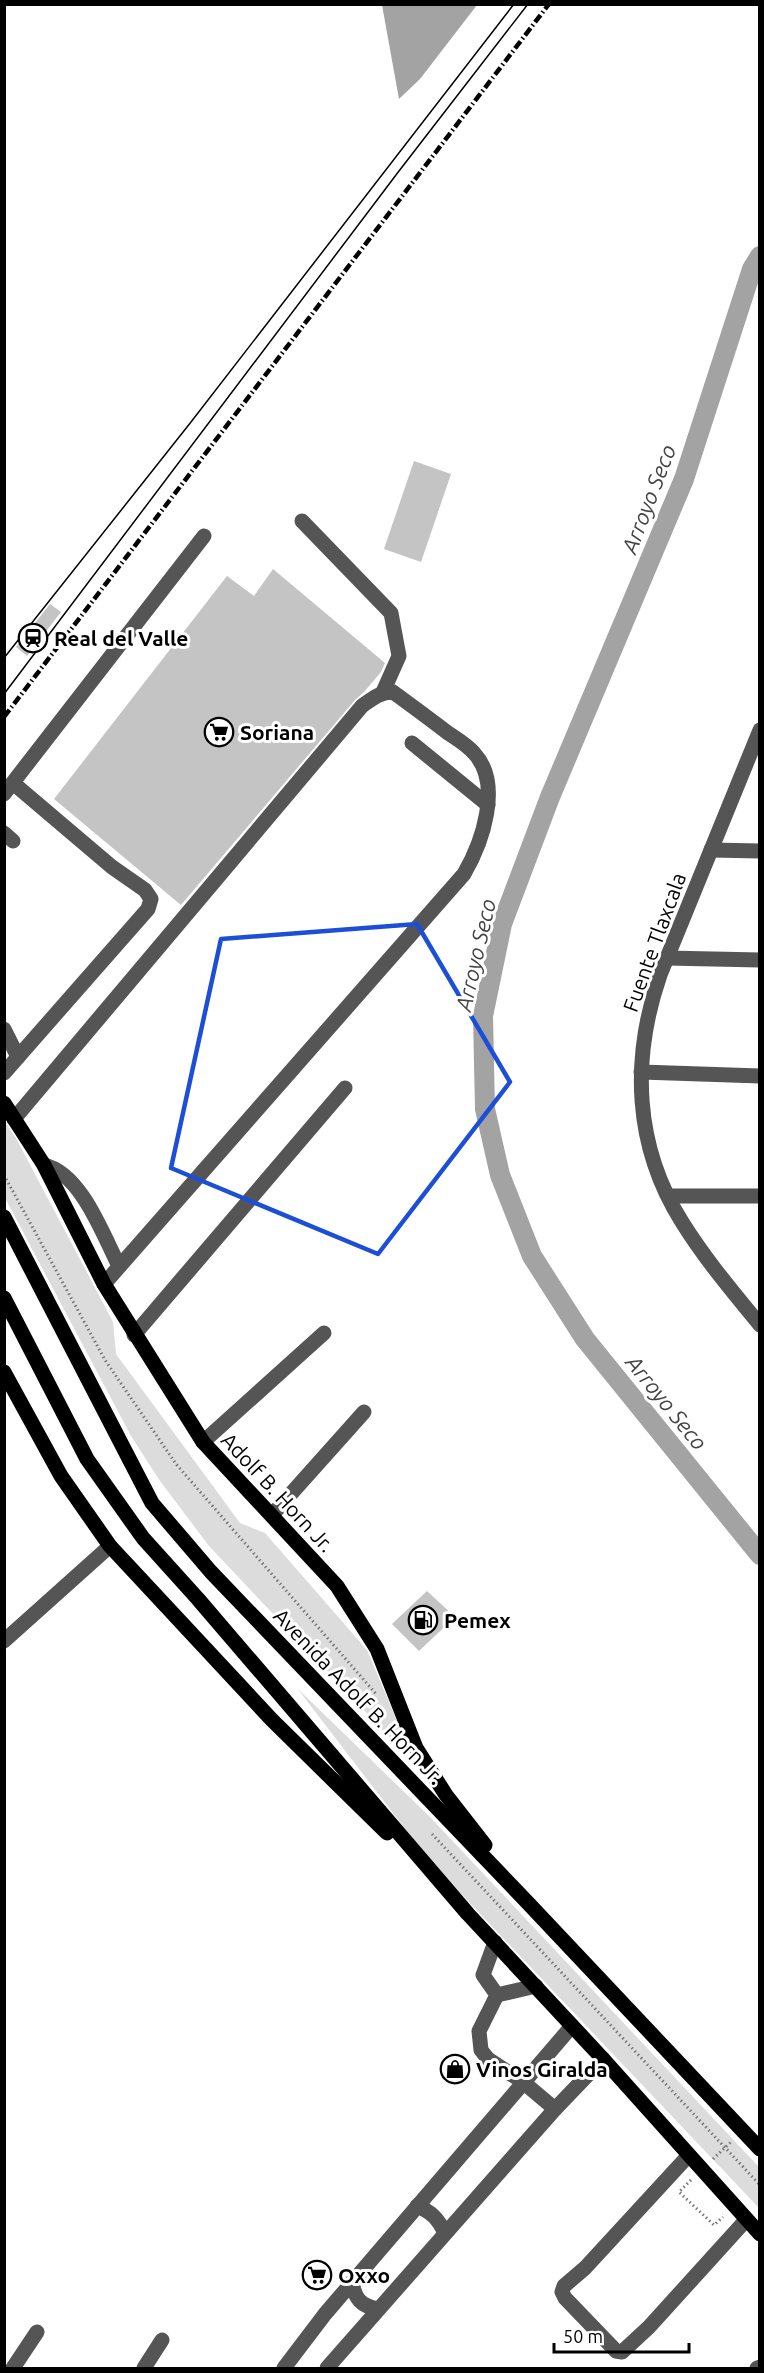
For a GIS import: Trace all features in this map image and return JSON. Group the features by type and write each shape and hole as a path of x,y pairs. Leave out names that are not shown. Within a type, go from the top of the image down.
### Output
{"main road":[{"name":"Adolf B. Horn Jr.","path":"4,1103 44,1165 104,1284 203,1442 337,1586 377,1650 416,1748 447,1795 528,1903"},
{"name":"Avenida Adolf B. Horn Jr.","path":"4,1217 152,1503 211,1572 528,1903 759,2149"},
{"path":"4,1299 87,1459 143,1538 206,1608 468,1914"},
{"path":"4,1372 61,1476 110,1546 272,1720 495,1942 759,2234"}],"street":[{"path":"14,1119 362,706 383,692 399,656 391,613 302,521"},
{"path":"4,1073 148,909 151,899 145,890 9,788 204,536"},
{"path":"104,1284 464,874 479,844 488,805 486,778 475,753 393,692 383,692"},
{"name":"Fuente Tlaxcala","path":"758,738 666,958 649,1011 641,1072 644,1119 649,1150 660,1181 696,1244 752,1306 759,1325"},
{"path":"412,743 488,805"},
{"path":"711,850 759,851"},
{"path":"666,958 759,960"},
{"path":"4,1029 18,1057"},
{"path":"641,1072 759,1076"},
{"path":"134,1335 345,1088"},
{"path":"44,1165 57,1169 74,1185 119,1266"},
{"path":"668,1196 759,1196"},
{"path":"203,1442 324,1333"},
{"path":"272,1515 364,1412"},
{"path":"4,1641 110,1546"},
{"path":"495,1942 483,1975 497,1995"},
{"path":"497,1995 536,1986"},
{"path":"497,1995 480,2031 481,2050 488,2059 523,2082 555,2109"},
{"path":"284,2368 325,2314 572,2026"},
{"path":"327,2368 555,2109 603,2059"},
{"path":"689,2155 585,2268 564,2286 562,2292 565,2298 616,2351 622,2352 649,2327 746,2220"},
{"path":"417,2206 434,2216 446,2234"},
{"path":"352,2282 355,2295 361,2303 378,2309"},
{"path":"13,2368 37,2332"},
{"path":"144,2368 162,2340"}],"path":[{"path":"4,1174 105,1360 176,1464 379,1697"},
{"path":"432,1834 759,2185"},
{"path":"711,2161 735,2138"},
{"path":"695,2177 679,2192 714,2225 733,2207"}],"highlighted area":[{"path":"417,924 510,1082 378,1254 171,1168 221,939"}],"shaded area":[{"path":"382,5 477,5 420,79 399,99"},
{"path":"5,1122 16,1138 113,1322 116,1354 240,1523 265,1533 367,1650 405,1740 397,1745 209,1546 160,1481 131,1436 5,1198"},
{"path":"297,1688 430,1817 759,2167 759,2208 429,1860"}],"building":[{"path":"414,461 451,474 421,562 384,549"},
{"name":"Soriana","path":"273,569 385,663 381,672 181,905 54,799 227,576 254,596"},
{"name":"Real del Valle","path":"50,604 61,612 27,656 16,647"},
{"name":"Pemex","path":"427,1591 455,1617 419,1651 392,1624"}],"waterway":[{"name":"Arroyo Seco","path":"760,256 752,269 684,479 550,797 502,924 483,1016 485,1109 500,1175 532,1256 585,1339 760,1555"}],"tram line":[{"path":"4,658 191,422 514,4"},
{"path":"4,694 528,4"}],"railway":[{"path":"4,717 549,4"}],"place":[{"name":"Real del Valle","path":"33,638"},
{"name":"Soriana","path":"219,732"},
{"name":"Pemex","path":"423,1620"},
{"name":"Vinos Giralda","path":"455,2069"},
{"name":"Oxxo","path":"317,2275"}]}
